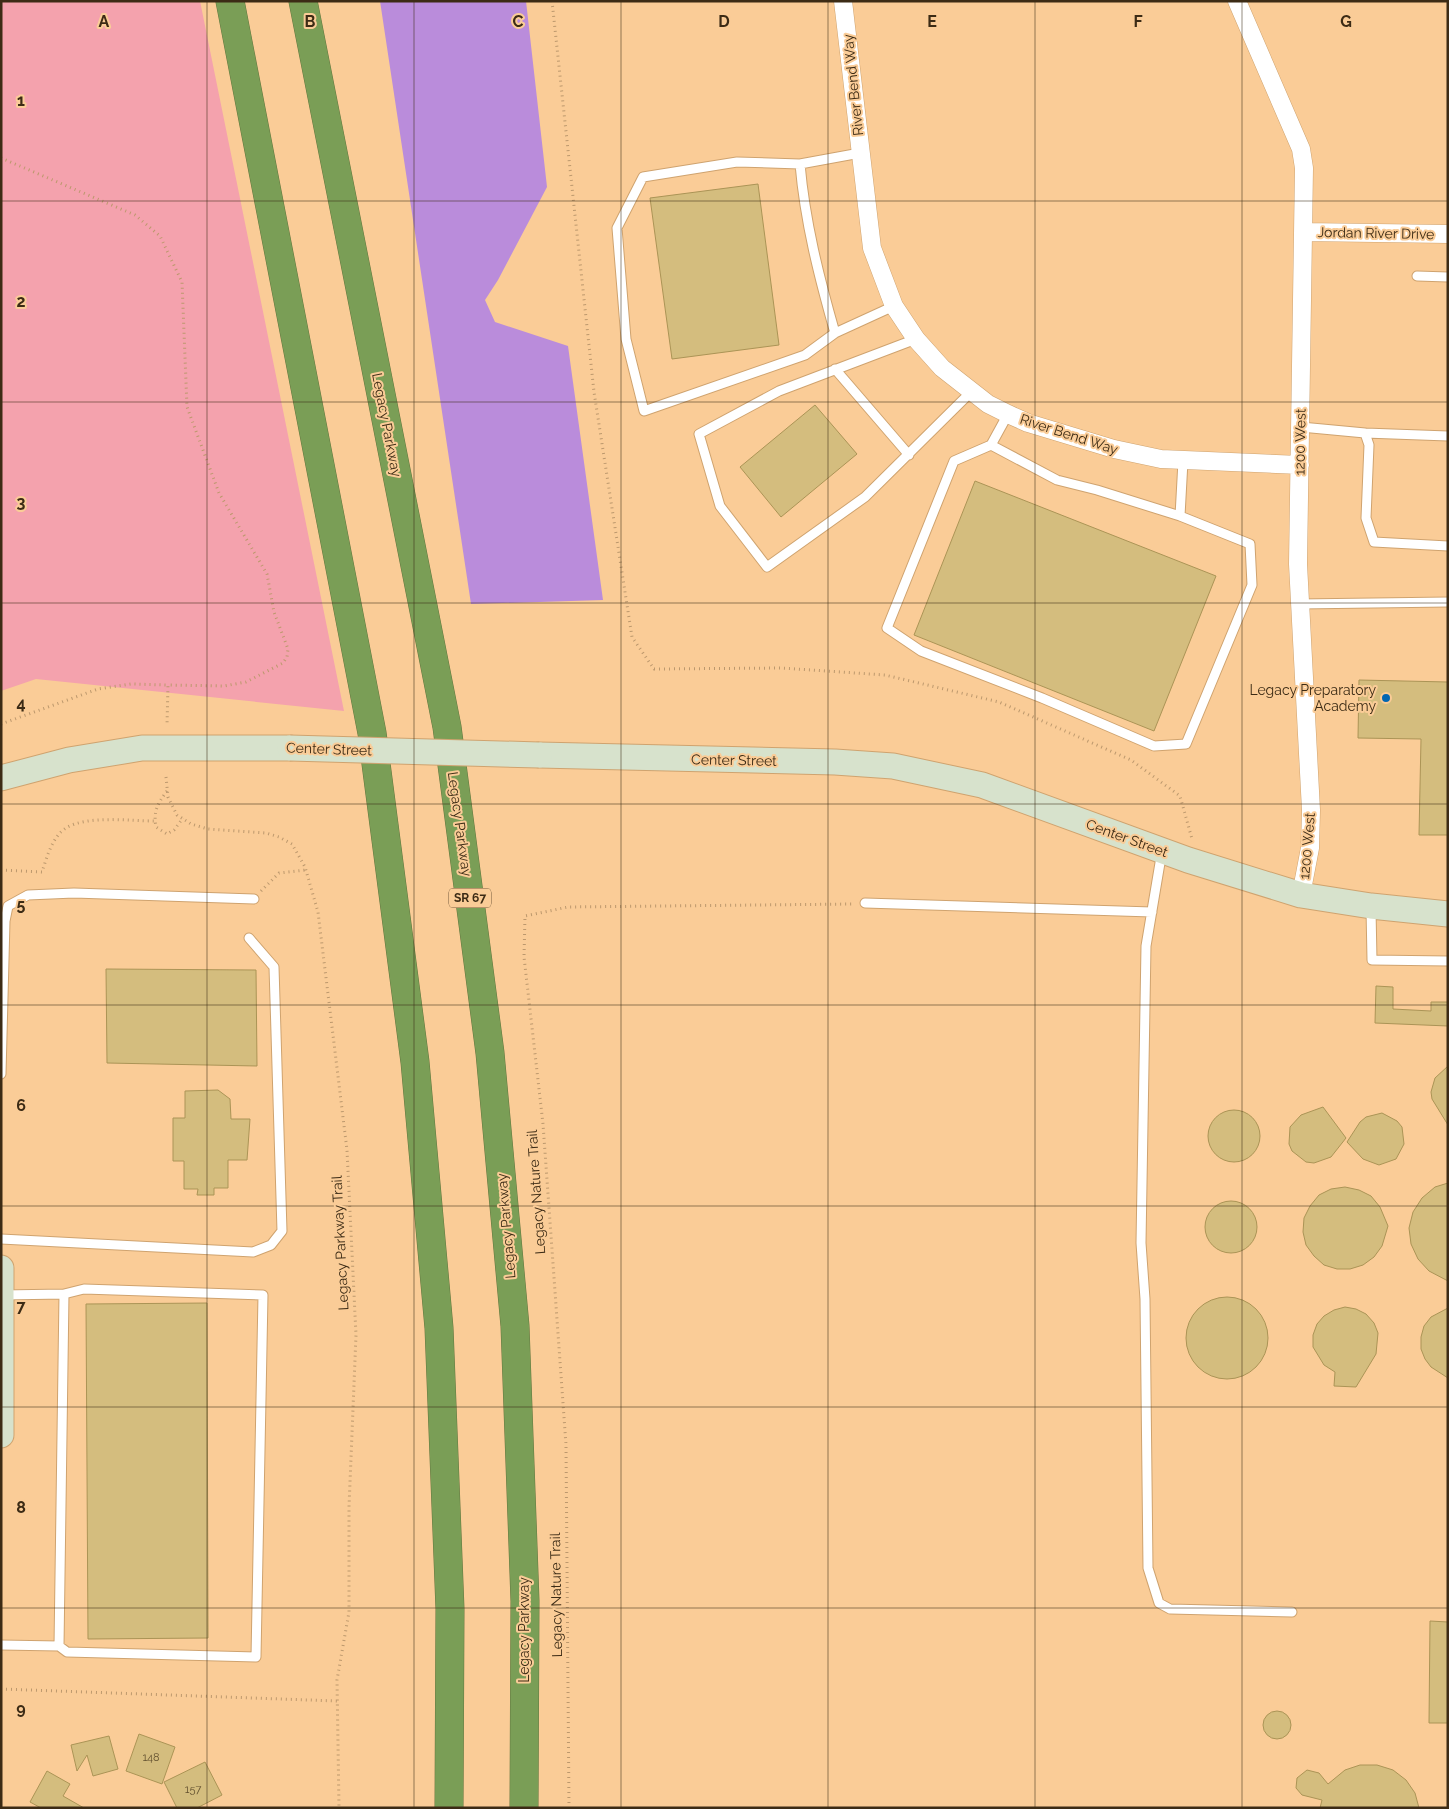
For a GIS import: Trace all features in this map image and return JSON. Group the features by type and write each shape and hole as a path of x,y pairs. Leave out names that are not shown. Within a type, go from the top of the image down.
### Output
{"highway":[{"path":"230,1 372,733 415,1062 439,1328 450,1609 449,1808"},
{"name":"Legacy Parkway","path":"303,1 447,727 490,1053 515,1326 525,1601 524,1808"}],"street":[{"name":"River Bend Way","path":"844,1 872,248 894,306 916,339 942,368 971,392 1008,414 1042,428 1114,450 1153,458 1183,461 1300,465"},
{"name":"1200 West","path":"1237,1 1301,149 1304,168 1299,604 1311,810 1308,858 1301,895"},
{"name":"Jordan River Drive","path":"1303,232 1448,234"},
{"name":"Center Street","path":"1,778 52,764 142,748 290,748 835,762 893,766 982,785 1188,860 1301,895 1371,906 1448,914"},
{"path":"1,1268 1,1435"}],"lane":[{"path":"860,152 800,164 737,162 643,177 616,228 626,339 644,412 805,355 835,333 894,306"},
{"path":"800,164 804,212 819,277 835,333"},
{"path":"1417,276 1448,278"},
{"path":"916,339 779,391 699,434 720,506 767,566 865,497 971,392"},
{"path":"835,369 909,455"},
{"path":"991,445 1057,480 1097,490 1180,516 1250,544 1252,585 1186,744 1154,746 1042,698 921,651 887,628 954,461 991,445 1008,414"},
{"path":"1301,427 1366,433 1448,436"},
{"path":"1366,433 1369,445 1366,518 1374,542 1448,546"},
{"path":"1180,516 1183,461"},
{"path":"1299,604 1448,602"},
{"path":"1162,850 1146,946 1141,1244 1145,1299 1148,1568 1159,1603 1170,1609 1292,1612"},
{"path":"1,1074 5,921 8,906 28,895 74,893 254,899"},
{"path":"866,904 1152,912"},
{"path":"1371,906 1372,960 1448,961"},
{"path":"1,1239 253,1252 271,1244 282,1232 274,967 248,938"},
{"path":"1,1646 59,1646 67,1652 256,1657 263,1295 84,1289 64,1294 2,1295"},
{"path":"59,1646 64,1294"}],"path":[{"path":"552,1 594,392 632,637 654,669 782,668 884,675 1000,702 1131,760 1180,796 1192,837 1188,860"},
{"path":"1,158 135,215 160,236 182,282 187,406 219,492 266,574 274,612 288,649 283,663 246,682 224,686 131,684 98,689 1,724"},
{"path":"168,685 168,725"},
{"path":"166,777 168,797 177,815 182,818 174,830 167,834 156,827 155,821 157,803 167,790"},
{"name":"Legacy Parkway Trail","path":"182,818 208,829 266,833 292,844 300,855 306,870 318,912 346,1150 356,1335 348,1507 348,1612 337,1680 339,1808"},
{"path":"1,870 42,872 49,850 65,829 84,822 155,821"},
{"path":"254,899 279,873 306,870"},
{"name":"Legacy Nature Trail","path":"569,1808 566,1445 543,1124 524,957 525,916 568,907 866,904"},
{"path":"1,1689 337,1701"}],"shaded area":[{"path":"1,1 200,1 344,711 36,679 1,691"},
{"path":"380,1 526,1 547,187 498,280 485,300 495,322 568,346 603,600 471,604"}],"building":[{"path":"758,184 779,345 672,359 650,198"},
{"path":"815,405 857,454 781,517 740,467"},
{"path":"975,481 1216,576 1154,731 914,635"},
{"name":"Legacy Preparatory Academy","path":"1359,680 1448,682 1448,835 1419,835 1421,739 1358,738"},
{"path":"106,969 256,970 257,1066 107,1063"},
{"path":"1376,986 1393,987 1393,1009 1431,1011 1431,1002 1448,1002 1448,1026 1375,1023"},
{"path":"1448,1066 1448,1125 1432,1099 1431,1092 1435,1078"},
{"path":"218,1090 230,1099 231,1119 250,1119 247,1160 228,1160 228,1188 214,1188 214,1195 197,1195 198,1189 184,1189 184,1161 173,1161 173,1118 185,1118 185,1091"},
{"path":"1323,1107 1346,1138 1331,1157 1314,1163 1306,1162 1292,1151 1289,1144 1290,1127 1301,1115"},
{"path":"1234,1110 1244,1112 1252,1118 1258,1126 1260,1136 1258,1146 1252,1154 1244,1160 1234,1162 1224,1160 1216,1154 1210,1146 1208,1136 1210,1126 1216,1118 1224,1112"},
{"path":"1382,1113 1397,1121 1402,1127 1404,1144 1396,1159 1379,1165 1363,1159 1347,1142 1360,1122 1366,1117"},
{"path":"1448,1183 1448,1281 1429,1271 1418,1259 1411,1244 1409,1228 1413,1212 1422,1198 1435,1187"},
{"path":"1345,1187 1359,1190 1371,1196 1380,1207 1388,1226 1382,1246 1374,1257 1363,1265 1350,1269 1337,1269 1324,1265 1306,1245 1303,1232 1304,1218 1310,1206 1319,1195 1331,1189"},
{"path":"1231,1201 1241,1203 1249,1209 1255,1217 1257,1227 1255,1237 1249,1245 1241,1251 1231,1253 1221,1251 1213,1245 1207,1237 1205,1227 1207,1217 1213,1209 1221,1203"},
{"path":"1227,1297 1243,1300 1256,1309 1265,1322 1268,1338 1265,1354 1256,1367 1243,1376 1227,1379 1211,1376 1198,1367 1189,1354 1186,1338 1189,1322 1198,1309 1211,1300"},
{"path":"207,1303 208,1638 88,1639 86,1304"},
{"path":"1345,1307 1356,1309 1366,1314 1374,1323 1378,1333 1376,1354 1356,1387 1334,1386 1335,1372 1324,1365 1313,1347 1313,1335 1317,1324 1324,1316 1334,1310"},
{"path":"1448,1308 1448,1378 1431,1367 1425,1359 1421,1349 1421,1337 1424,1326 1431,1317"},
{"path":"1430,1621 1448,1622 1448,1723 1429,1723"},
{"path":"1277,1711 1287,1715 1291,1725 1287,1735 1277,1739 1267,1735 1263,1725 1267,1715"},
{"path":"139,1734 175,1747 162,1784 126,1771"},
{"path":"109,1736 118,1769 93,1776 87,1755 77,1771 71,1745"},
{"path":"205,1762 222,1795 197,1808 177,1808 164,1782"},
{"path":"1360,1765 1377,1765 1393,1770 1406,1780 1415,1793 1419,1808 1320,1808 1322,1800 1302,1795 1296,1788 1297,1778 1307,1770 1319,1773 1328,1784 1345,1770"},
{"path":"47,1771 70,1784 63,1796 84,1808 41,1808 30,1802"}],"place":[{"name":"Legacy Preparatory Academy","path":"1386,698"}]}
